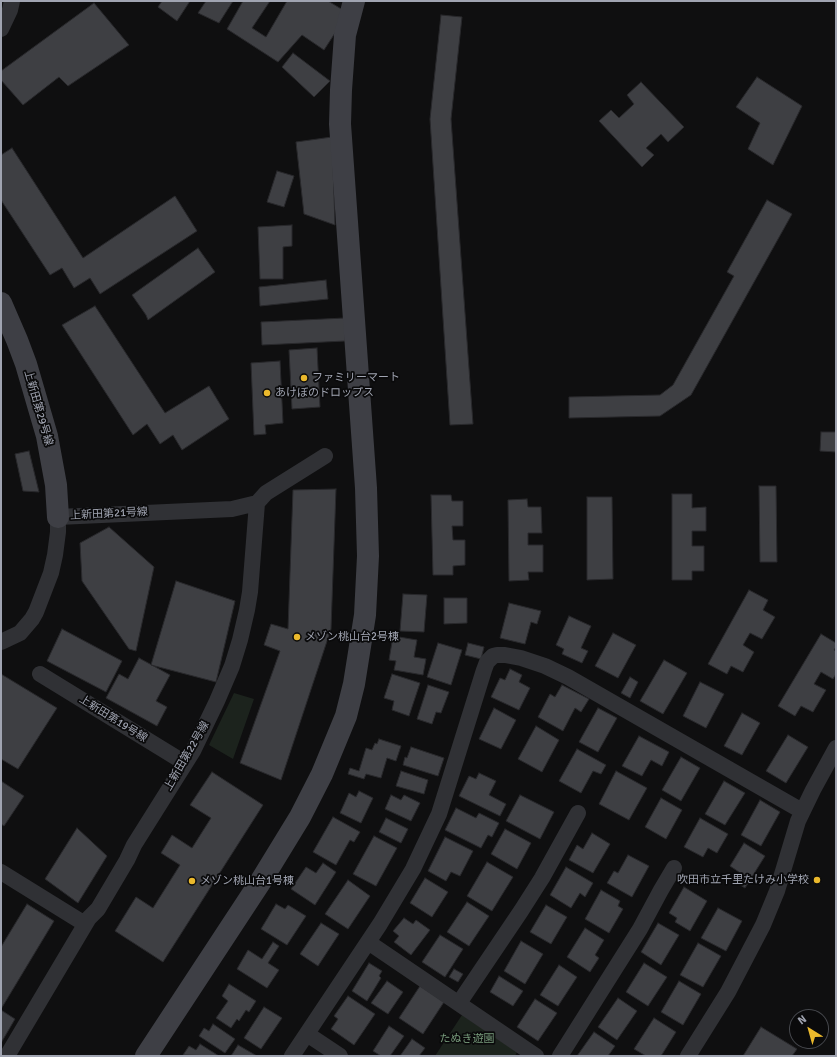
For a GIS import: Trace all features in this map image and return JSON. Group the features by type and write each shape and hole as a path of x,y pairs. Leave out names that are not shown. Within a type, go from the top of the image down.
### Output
{"street":[{"path":"1,29 10,10 12,1"},
{"path":"146,1056 259,884 300,817 325,766 346,716 354,684 365,615 368,556 366,488 340,124 340,90 345,35 354,1"},
{"name":"上新田第29号線","path":"1,303 17,340 28,371 47,436 56,485 58,517"},
{"path":"257,503 266,493 325,456"},
{"name":"上新田第21号線","path":"1,642 20,633 36,612 51,573 58,532 58,517 232,509 257,503"},
{"name":"上新田第22号線","path":"7,1056 89,918 98,909 127,860 134,845 193,751 218,701 232,666 240,640 250,592 257,503"},
{"path":"292,1056 404,886 431,832 444,797 484,670 490,659 496,655 511,656 546,666 568,677 802,812"},
{"name":"上新田第19号線","path":"40,674 185,763"},
{"path":"688,1056 728,992 763,925 777,891 790,845 802,812 836,748"},
{"path":"459,1003 530,898 578,813"},
{"path":"560,1056 640,929 674,868"},
{"path":"1,872 86,924"},
{"path":"368,942 459,1003 474,1016 536,1056"},
{"path":"307,1034 340,1056"}],"green space":[{"path":"234,693 254,699 233,759 209,745"},
{"name":"たぬき遊園","path":"462,1015 517,1052 515,1056 435,1056"}],"building":[{"path":"162,1 190,1 177,21 158,7"},
{"path":"206,1 233,1 219,23 198,13"},
{"path":"243,1 270,1 252,28 266,37 287,1 328,1 348,13 324,50 302,35 278,62 227,29"},
{"path":"94,3 129,45 68,86 59,77 23,105 1,80 1,71"},
{"path":"441,15 462,17 451,119 473,424 450,425 430,119"},
{"path":"293,53 330,81 314,97 282,67"},
{"path":"757,77 802,106 773,165 748,149 760,123 736,107"},
{"path":"641,82 684,127 668,142 661,134 646,148 654,155 642,167 599,121 611,110 619,118 634,104 627,95"},
{"path":"332,137 335,225 304,214 296,142"},
{"path":"12,148 83,258 175,196 197,231 100,294 90,278 74,288 62,268 50,275 1,200 1,155"},
{"path":"277,171 294,176 284,207 267,202"},
{"path":"767,200 792,214 691,395 660,416 569,418 569,397 660,395 673,385 734,276 727,272"},
{"path":"292,225 292,246 283,247 283,279 260,279 258,227"},
{"path":"198,248 215,272 148,320 132,295"},
{"path":"326,280 328,299 260,306 259,287"},
{"path":"95,306 165,413 209,386 229,419 182,450 173,435 160,444 147,424 133,435 62,325"},
{"path":"345,318 345,341 262,345 261,322"},
{"name":"ファミリーマート","path":"317,348 320,407 292,409 289,350"},
{"name":"あけぼのドロップス","path":"280,361 283,423 265,425 266,434 254,435 251,363"},
{"path":"821,432 836,432 836,452 820,451"},
{"path":"29,451 39,492 23,491 15,454"},
{"path":"759,486 776,486 777,562 760,562"},
{"name":"メゾン桃山台2号棟","path":"336,489 331,629 281,780 240,763 280,651 264,645 271,624 288,629 293,490"},
{"path":"672,494 692,494 692,508 706,507 706,531 692,531 692,546 704,546 704,571 692,571 692,580 672,580"},
{"path":"431,495 451,495 452,501 463,501 463,526 452,526 453,540 465,540 465,565 453,566 453,575 433,575"},
{"path":"587,497 612,497 613,579 587,580"},
{"path":"527,499 528,507 541,507 542,533 528,533 528,545 543,545 543,572 528,572 529,580 509,581 508,500"},
{"path":"109,527 154,567 136,651 129,649 82,581 80,543"},
{"path":"176,581 235,601 216,682 151,665"},
{"path":"749,590 768,600 763,610 775,617 762,639 750,633 743,645 754,652 743,672 731,666 727,674 708,664"},
{"path":"403,594 427,595 424,632 400,631"},
{"path":"444,598 467,598 467,623 444,624"},
{"path":"509,603 541,611 537,624 531,622 525,644 500,638"},
{"path":"569,616 591,626 581,648 588,651 582,663 562,654 564,649 556,645"},
{"path":"62,629 122,661 106,692 47,661"},
{"path":"613,633 636,645 618,678 595,666"},
{"path":"821,634 836,643 834,650 836,651 836,674 833,679 821,672 814,684 826,690 813,712 801,706 795,716 778,706"},
{"path":"393,636 417,640 414,657 426,659 423,675 394,670 396,661 389,660"},
{"path":"438,643 462,650 451,685 427,677"},
{"path":"468,643 484,647 481,659 465,655"},
{"path":"139,658 170,675 156,701 167,707 157,726 106,698 119,674 128,679"},
{"path":"664,660 687,673 663,714 640,701"},
{"path":"510,669 522,675 519,682 530,688 519,710 491,697 500,678 505,680"},
{"path":"1,674 57,708 18,769 1,759"},
{"path":"392,674 420,683 409,716 392,710 394,701 384,698"},
{"path":"630,677 638,682 630,698 621,693"},
{"path":"700,682 724,694 706,728 683,716"},
{"path":"428,685 449,692 441,713 436,712 432,724 417,719"},
{"path":"562,685 589,699 581,712 575,708 563,731 538,717 550,694 555,697"},
{"path":"494,708 516,720 501,749 479,739"},
{"path":"598,708 617,718 598,752 579,742"},
{"path":"742,713 760,723 742,755 724,746"},
{"path":"536,726 559,740 542,772 518,759"},
{"path":"788,735 808,747 786,783 766,771"},
{"path":"639,736 669,752 662,766 651,760 642,776 622,766"},
{"path":"379,739 401,746 396,761 387,758 381,778 366,774 364,779 348,774 350,768 359,771 366,748 372,750 375,743 377,744"},
{"path":"411,747 444,758 438,776 403,765 405,757 407,758"},
{"path":"577,749 606,765 601,774 593,771 581,793 559,781"},
{"path":"681,757 700,768 681,801 662,790"},
{"path":"401,771 428,780 424,794 396,786"},
{"path":"616,771 647,788 629,820 599,804"},
{"name":"メゾン桃山台1号棟","path":"212,772 263,805 163,962 115,931 136,897 153,908 180,865 161,853 172,835 192,848 211,818 190,805"},
{"path":"479,773 496,781 489,795 506,804 500,816 459,796 469,776 476,779"},
{"path":"1,781 24,796 4,826 1,824"},
{"path":"724,781 745,793 725,825 705,814"},
{"path":"359,791 373,798 361,823 340,813 349,793 356,797"},
{"path":"391,795 401,800 404,795 420,803 411,821 385,809"},
{"path":"520,795 554,812 540,839 506,821"},
{"path":"661,798 682,810 666,839 645,827"},
{"path":"760,800 780,812 761,846 741,835"},
{"path":"456,808 476,818 479,813 499,823 492,837 488,835 481,848 445,830"},
{"path":"333,817 360,832 354,842 350,840 336,865 313,852"},
{"path":"386,818 408,829 401,843 379,832"},
{"path":"700,818 728,834 717,853 708,848 703,857 684,847"},
{"path":"77,828 107,856 78,903 45,879"},
{"path":"505,829 531,843 517,869 491,854"},
{"path":"592,833 610,844 593,873 569,860 577,845 583,849"},
{"path":"374,836 397,848 376,886 353,874"},
{"path":"445,837 473,851 460,876 451,872 446,881 428,871"},
{"path":"744,843 765,856 745,888 734,881 739,872 730,866"},
{"path":"628,855 649,866 632,897 607,883 614,871 618,873"},
{"path":"487,862 513,877 492,911 467,896"},
{"path":"323,863 336,872 315,905 291,889 306,867 316,873"},
{"path":"566,867 593,883 585,897 580,893 571,908 550,895"},
{"path":"425,878 448,892 432,917 410,903"},
{"path":"348,880 370,896 348,929 325,914"},
{"path":"684,887 707,901 690,931 675,922 677,918 669,913"},
{"path":"601,890 620,901 618,906 623,909 609,933 585,919"},
{"path":"467,902 489,916 469,946 447,932"},
{"path":"27,904 54,921 1,1009 1,947"},
{"path":"276,904 285,909 288,905 306,916 287,945 261,929"},
{"path":"546,905 567,917 551,944 530,932"},
{"path":"718,908 742,921 726,951 701,938"},
{"path":"404,918 413,924 416,920 430,930 411,955 394,942 399,936 393,931"},
{"path":"321,923 339,934 318,966 300,954"},
{"path":"658,923 679,935 661,965 641,952"},
{"path":"585,928 604,940 595,955 599,958 590,972 567,957"},
{"path":"440,935 463,949 445,977 422,962"},
{"path":"521,941 543,954 525,984 504,971"},
{"path":"273,942 279,946 268,963 279,970 267,988 237,969 248,950 262,959"},
{"path":"698,943 721,956 703,987 680,975"},
{"path":"369,963 382,971 379,976 381,978 367,1001 352,991"},
{"path":"644,963 667,977 648,1006 626,992"},
{"path":"559,965 577,977 558,1006 540,995"},
{"path":"454,969 463,974 458,982 449,977"},
{"path":"499,976 523,991 513,1006 490,992"},
{"path":"387,981 403,992 388,1014 371,1003"},
{"path":"679,981 701,994 683,1025 661,1012"},
{"path":"229,984 256,1001 249,1012 246,1010 239,1021 237,1019 231,1028 216,1018 228,1001 222,996"},
{"path":"420,986 444,1002 423,1034 399,1018"},
{"path":"348,996 375,1014 354,1045 331,1029 338,1019 334,1016"},
{"path":"618,998 637,1011 617,1040 598,1027"},
{"path":"535,999 557,1013 538,1041 517,1027"},
{"path":"264,1007 282,1018 261,1049 244,1038"},
{"path":"1,1010 15,1019 1,1043"},
{"path":"654,1018 676,1032 661,1056 646,1056 634,1049"},
{"path":"213,1024 235,1039 225,1053 199,1036 204,1028 209,1031"},
{"path":"389,1026 404,1036 390,1056 381,1056 373,1051"},
{"path":"761,1027 789,1044 789,1049 797,1049 792,1056 743,1056"},
{"path":"594,1032 615,1046 608,1056 577,1056"},
{"path":"412,1039 425,1048 419,1056 400,1056"},
{"path":"200,1044 219,1056 183,1055 189,1046 196,1050"},
{"path":"238,1045 257,1056 231,1056"}],"place":[{"name":"ファミリーマート","path":"304,378"},
{"name":"あけぼのドロップス","path":"267,393"},
{"name":"メゾン桃山台2号棟","path":"297,637"},
{"name":"吹田市立千里たけみ小学校","path":"817,880"},
{"name":"メゾン桃山台1号棟","path":"192,881"}]}
